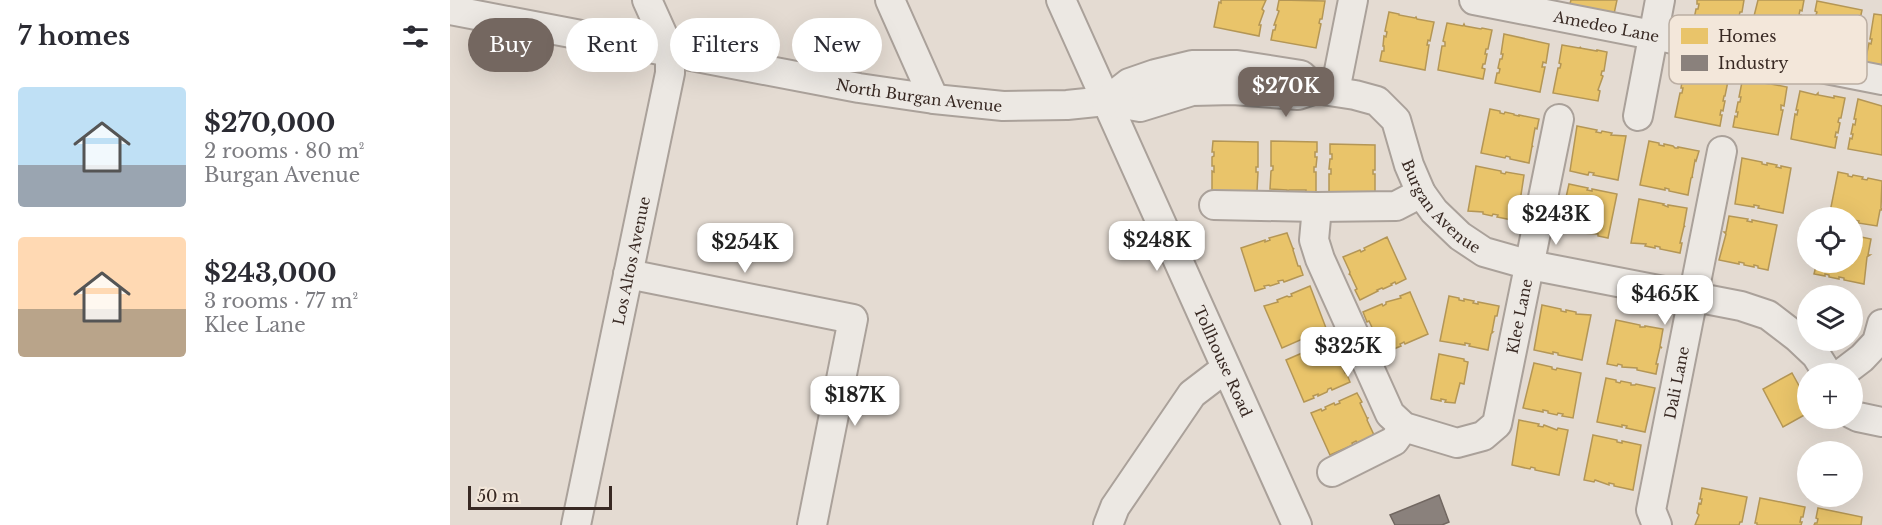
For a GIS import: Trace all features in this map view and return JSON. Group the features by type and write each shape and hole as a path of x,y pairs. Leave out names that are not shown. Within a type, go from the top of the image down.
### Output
{"street":[{"name":"Los Altos Avenue","path":"647,0 670,51"},
{"path":"890,0 934,99"},
{"name":"Tollhouse Road","path":"1061,0 1297,525"},
{"path":"1326,90 1353,0"},
{"name":"Amedeo Lane","path":"1474,0 1669,38"},
{"path":"1638,116 1660,0"},
{"name":"North Burgan Avenue","path":"450,11 670,51"},
{"name":"Los Altos Avenue","path":"576,525 670,72"},
{"name":"North Burgan Avenue","path":"777,72 858,88 1003,106 1066,105 1106,101"},
{"name":"Burgan Avenue","path":"1106,101 1140,107 1192,91 1250,80 1301,75 1326,90 1377,101 1396,120 1409,165 1421,193 1434,211 1460,236 1484,252 1530,265 1741,306 1768,315 1798,338 1816,355 1821,363"},
{"name":"Amedeo Lane","path":"1867,77 1882,80"},
{"name":"Klee Lane","path":"1404,426 1457,443 1484,436 1497,424 1559,119"},
{"name":"Dali Lane","path":"1654,518 1722,151"},
{"path":"1214,205 1396,206 1421,193"},
{"path":"1317,207 1314,240 1320,259 1390,414 1404,426 1394,441 1332,472"},
{"path":"628,274 854,319 812,525"},
{"path":"1855,363 1877,342 1882,324"},
{"path":"1108,525 1115,507 1192,394 1226,368"},
{"path":"1863,418 1882,422"}],"building: Homes":[{"path":"1221,0 1266,0 1262,9 1264,11 1259,25 1261,25 1259,36 1214,27"},
{"path":"1279,0 1325,1 1316,48 1271,40 1279,11 1277,10"},
{"path":"1571,0 1617,0 1614,14 1569,7"},
{"path":"1697,0 1744,0 1739,15 1695,15 1699,4"},
{"path":"1758,0 1804,0 1799,15 1754,15"},
{"path":"1817,1 1862,10 1861,15 1816,15"},
{"path":"1389,12 1434,22 1427,45 1429,45 1425,70 1380,61 1382,51 1384,51 1384,36 1386,37"},
{"path":"1874,14 1882,15 1882,65 1867,62 1869,43 1871,44 1872,39 1870,39"},
{"path":"1447,23 1492,30 1488,49 1486,49 1485,64 1482,68 1485,69 1483,79 1438,70 1442,46 1445,46 1443,41"},
{"path":"1504,34 1549,44 1546,63 1543,62 1542,67 1545,67 1540,92 1495,83 1503,54 1501,54"},
{"path":"1562,45 1607,52 1598,90 1600,91 1598,101 1553,93 1558,68 1561,64 1559,63"},
{"path":"1682,84 1727,84 1723,111 1721,110 1720,115 1722,115 1720,126 1675,117 1683,88 1681,88"},
{"path":"1742,84 1771,84 1787,87 1784,106 1781,105 1781,110 1783,110 1778,135 1733,127 1741,97 1739,97"},
{"path":"1800,91 1845,98 1838,122 1840,123 1838,133 1836,132 1835,137 1837,137 1835,148 1791,139"},
{"path":"1858,99 1882,106 1882,155 1848,149 1853,134 1851,134 1853,124 1855,125"},
{"path":"1490,109 1504,114 1505,112 1539,119 1537,129 1535,128 1529,163 1506,156 1505,158 1481,153"},
{"path":"1577,126 1597,130 1596,132 1626,136 1618,180 1593,175 1594,173 1589,172 1588,175 1570,171"},
{"path":"1213,141 1258,142 1257,191 1212,192"},
{"path":"1271,141 1317,142 1316,167 1314,167 1316,192 1289,190 1287,192 1287,190 1270,189 1271,171 1273,170"},
{"path":"1649,141 1664,146 1664,144 1699,151 1688,195 1665,188 1665,190 1640,185"},
{"path":"1330,144 1375,145 1373,174 1375,174 1375,193 1329,194 1331,169 1329,169 1330,159 1332,159"},
{"path":"1742,158 1767,165 1767,163 1777,165 1776,167 1791,168 1783,213 1758,208 1759,206 1754,205 1754,207 1735,204"},
{"path":"1476,166 1501,171 1505,174 1506,172 1524,175 1517,221 1497,217 1498,215 1468,211"},
{"path":"1838,172 1852,177 1853,175 1863,177 1862,179 1882,181 1882,210 1880,210 1877,226 1863,224 1863,207 1831,207"},
{"path":"1569,184 1588,188 1587,190 1617,194 1608,238 1598,236 1598,234 1583,233 1584,231 1579,230 1578,232 1559,229"},
{"path":"1639,199 1664,204 1668,207 1668,205 1687,208 1680,253 1655,246 1655,248 1645,246 1646,244 1631,243"},
{"path":"1729,216 1777,225 1768,270 1754,265 1754,267 1739,262 1739,264 1719,260"},
{"path":"1287,233 1303,275 1284,282 1283,280 1278,281 1279,283 1264,286 1265,288 1255,291 1241,248"},
{"path":"1387,237 1406,279 1377,290 1360,300 1343,257 1360,250 1361,252 1365,250 1364,248"},
{"path":"1863,237 1871,239 1864,284 1839,277 1839,279 1829,277 1825,274 1825,276 1814,274 1863,273"},
{"path":"1310,286 1326,328 1308,334 1304,336 1305,338 1282,348 1264,306 1292,296 1291,294"},
{"path":"1410,292 1428,334 1405,344 1404,342 1400,344 1401,346 1384,353 1363,312 1382,304 1383,306 1386,302 1401,298 1400,296"},
{"path":"1449,296 1464,301 1464,299 1474,301 1473,303 1478,304 1478,302 1499,306 1488,350 1465,343 1465,345 1440,341"},
{"path":"1542,305 1561,309 1561,311 1591,315 1582,360 1558,355 1558,353 1534,350"},
{"path":"1616,320 1640,325 1640,327 1663,329 1660,346 1662,348 1660,347 1656,364 1658,364 1656,374 1637,370 1637,368 1622,367 1618,364 1617,366 1607,364"},
{"path":"1330,341 1350,382 1332,390 1328,389 1327,392 1313,396 1314,398 1304,402 1286,360 1309,350 1310,352 1314,350 1313,348"},
{"path":"1439,354 1464,359 1468,362 1464,384 1460,383 1455,403 1431,399"},
{"path":"1534,363 1556,370 1557,368 1581,373 1573,418 1543,410 1543,412 1523,408"},
{"path":"1792,373 1797,382 1797,419 1783,427 1763,389"},
{"path":"1606,378 1620,383 1621,381 1631,383 1631,385 1655,388 1645,432 1626,428 1627,426 1597,422"},
{"path":"1357,393 1374,435 1357,443 1356,441 1352,443 1353,445 1330,455 1311,413 1321,409 1322,411 1326,409 1325,407 1340,403 1339,401"},
{"path":"1519,420 1557,430 1558,428 1568,430 1559,475 1531,467 1530,469 1512,465"},
{"path":"1593,435 1617,440 1617,442 1641,445 1633,490 1595,480 1594,482 1584,480"},
{"path":"1702,488 1747,497 1742,522 1739,525 1695,525 1699,515 1697,513 1702,499 1700,499"},
{"path":"1760,498 1805,507 1801,525 1757,525 1755,523"},
{"path":"1818,508 1862,517 1861,525 1814,525 1818,519 1816,518"}],"building: Industry":[{"path":"1439,495 1449,522 1442,525 1395,525 1390,515"}]}
